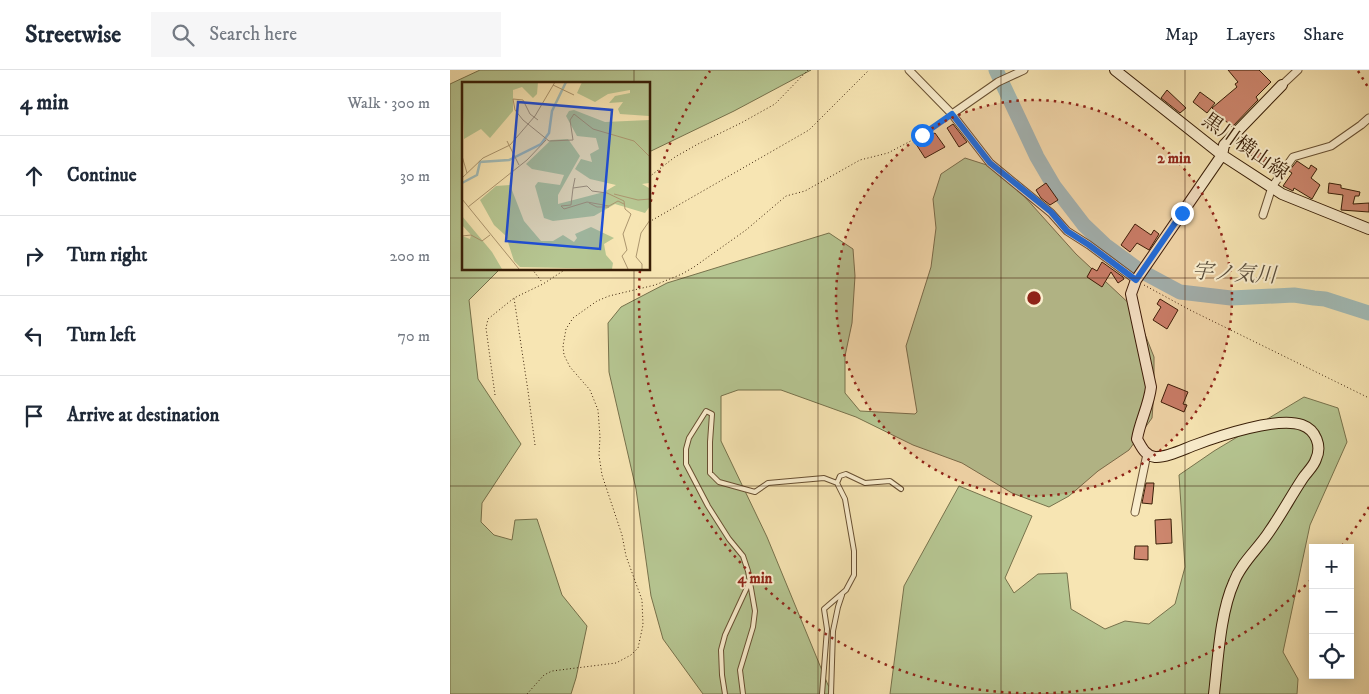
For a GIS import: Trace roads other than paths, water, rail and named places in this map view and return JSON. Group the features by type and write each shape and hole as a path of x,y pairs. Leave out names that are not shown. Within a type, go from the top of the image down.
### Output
{"street":[{"path":"909,70 952,114 990,163 1051,212 1067,231 1136,280"},
{"path":"952,114 1001,80 1024,70"},
{"name":"黒川横山線","path":"1115,70 1222,155 1272,188 1282,194 1369,229"},
{"path":"1214,694 1220,641 1228,600 1234,581 1316,460 1319,446 1315,436 1308,428 1300,424 1280,423 1221,436 1177,452 1156,457 1147,454 1137,439 1152,387 1131,294 1136,280 1222,155 1224,145 1298,70"},
{"path":"1263,215 1272,188 1293,157 1331,146 1369,118"},
{"path":"1135,512 1147,454"}],"lane":[{"path":"743,694 740,670 753,627 755,611 750,581 743,556 729,539 708,506 686,464 686,449 689,438 706,411 712,414 710,473 719,482 755,492 768,483 824,478 837,483 846,499 855,563 854,575 838,607 833,630 831,694"},
{"path":"837,483 840,476 846,474 865,483 890,482 901,489"},
{"path":"725,694 721,650 725,635 750,581"},
{"path":"822,694 827,629 824,609 844,592"}],"waterway":[{"name":"宇ノ気川","path":"996,70 1037,157 1054,186 1084,225 1105,245 1139,270 1180,292 1231,298 1294,295 1325,299 1369,313"}]}
